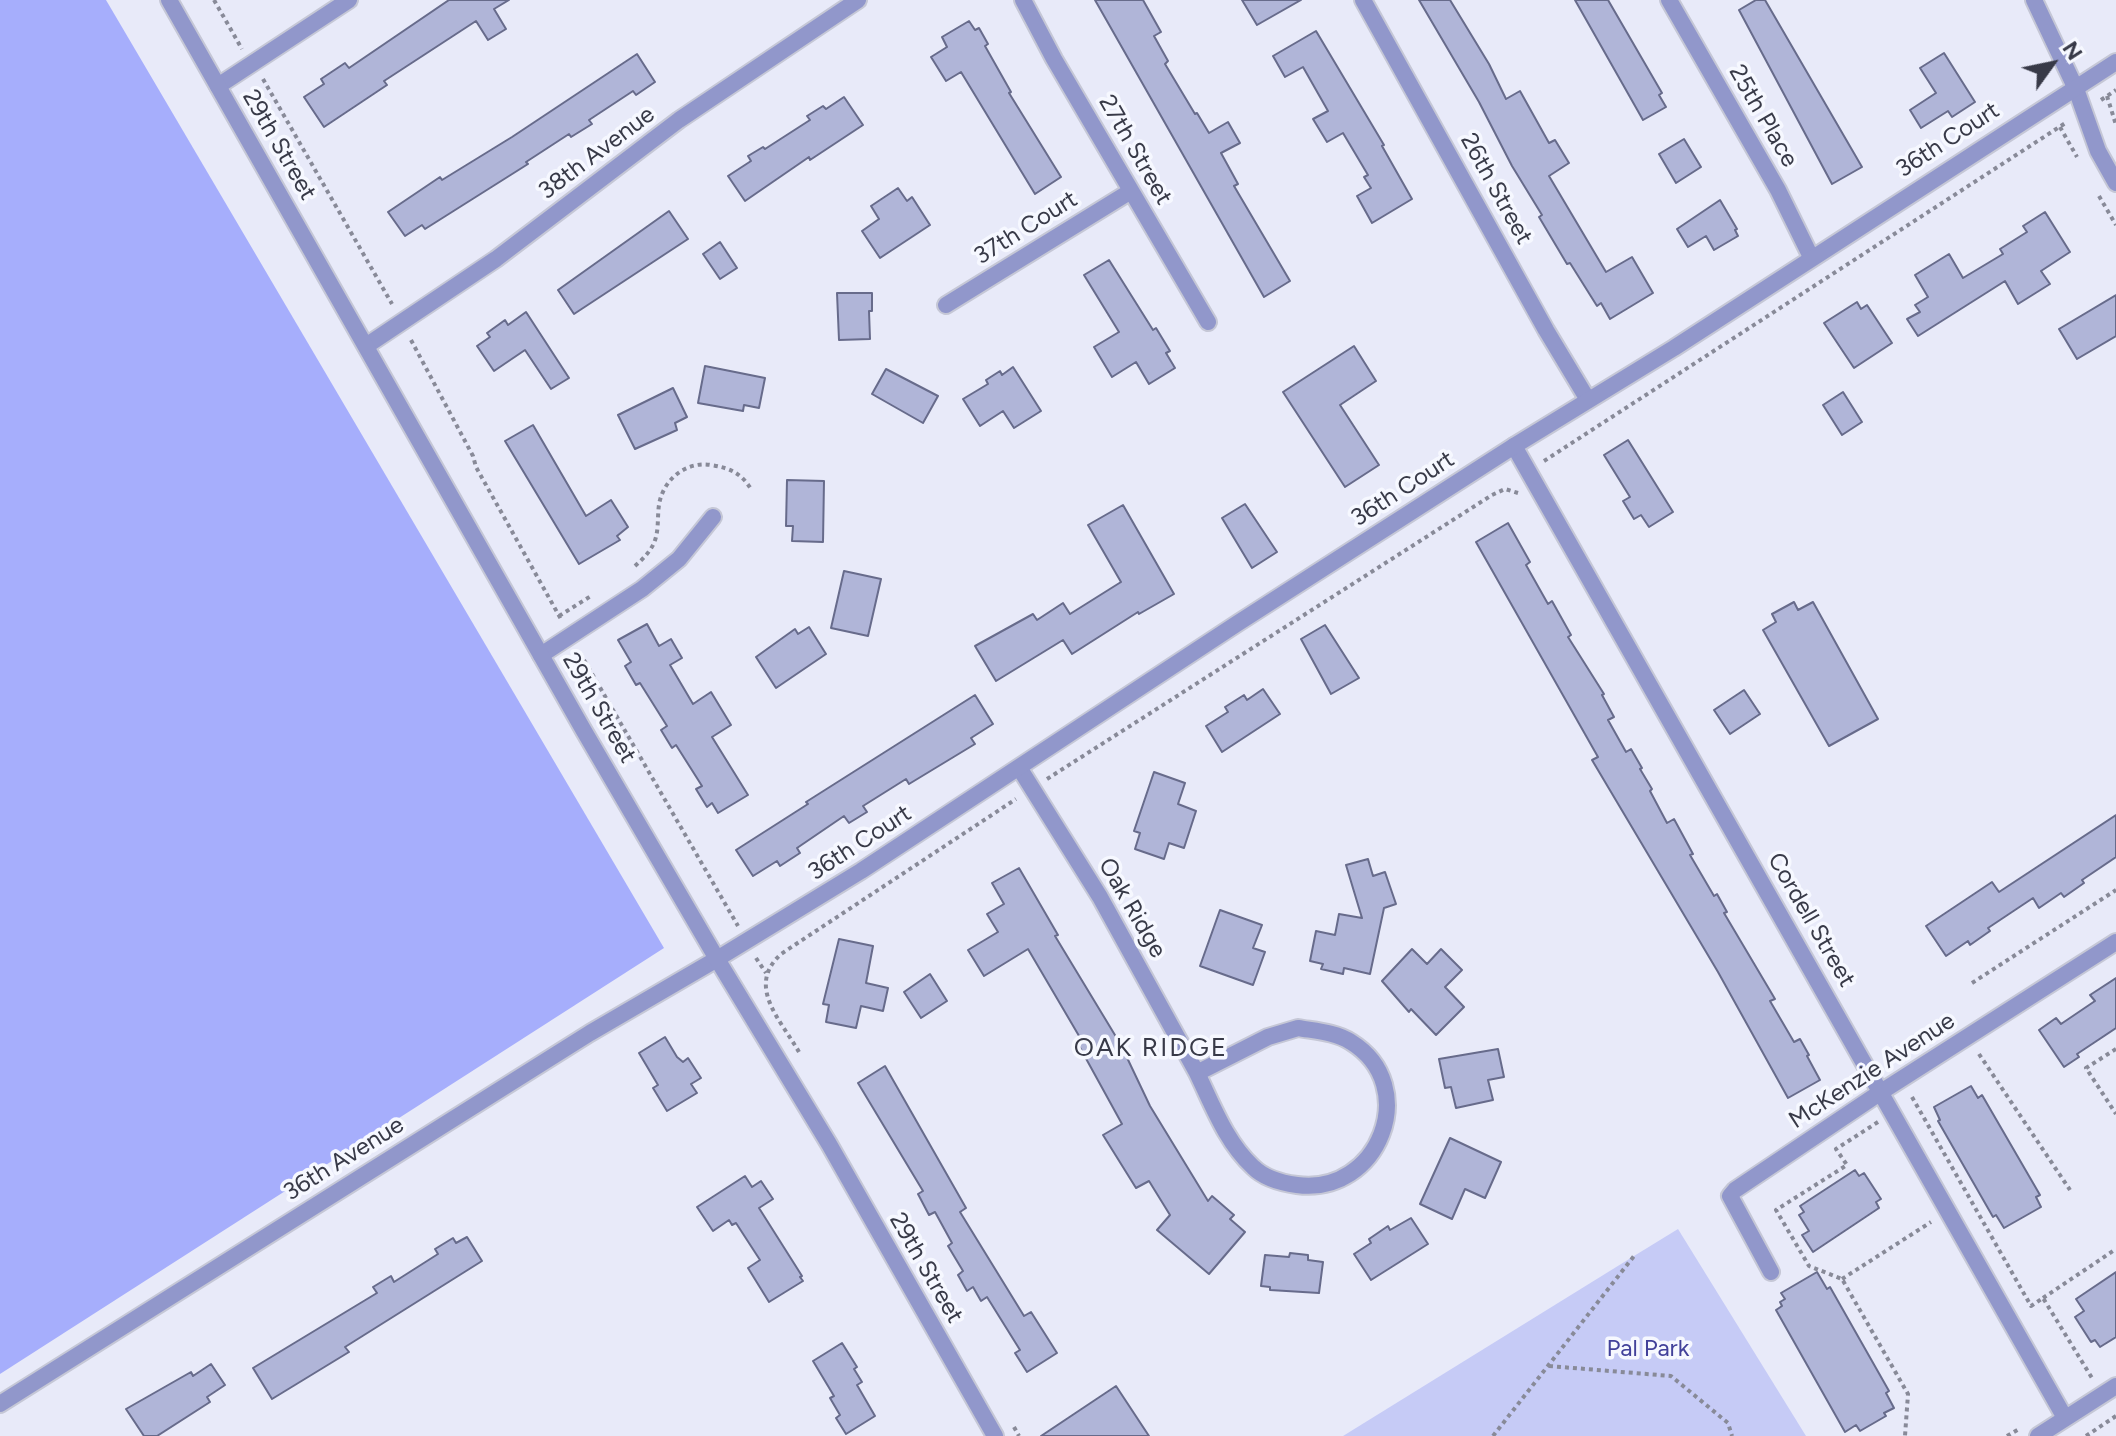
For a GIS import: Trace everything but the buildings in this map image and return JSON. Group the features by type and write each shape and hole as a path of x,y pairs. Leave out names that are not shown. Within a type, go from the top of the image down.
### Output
{"street":[{"name":"29th Street","path":"169,0 541,655 717,959 829,1144 995,1436"},
{"path":"218,86 349,0"},
{"name":"38th Avenue","path":"366,346 496,259 679,120 858,0"},
{"name":"27th Street","path":"1023,0 1054,59 1208,322"},
{"name":"26th Street","path":"1363,0 1588,400"},
{"name":"25th Place","path":"1669,0 1778,190 1811,257"},
{"path":"2034,0 2076,89 2098,151 2116,183"},
{"name":"36th Court","path":"717,959 1020,769 1129,694 2116,62"},
{"name":"37th Court","path":"946,305 1131,191"},
{"name":"Cordell Street","path":"1514,446 2065,1418"},
{"path":"541,655 642,589 679,559 713,517"},
{"name":"Oak Ridge","path":"1020,769 1100,897 1236,1149 1255,1170 1281,1183 1309,1187 1337,1181 1361,1167 1379,1142 1387,1115 1385,1086 1372,1060 1350,1041 1298,1028 1268,1037 1197,1073"},
{"name":"McKenzie Avenue","path":"1771,1272 1730,1196 1735,1190 1861,1105 2116,942"},
{"name":"36th Avenue","path":"0,1404 105,1341 590,1033 717,959"},
{"path":"2034,1428 2065,1418 2116,1386"}],"path":[{"path":"214,0 241,49 254,62 403,324 476,467 559,616 766,973"},
{"path":"801,1055 765,993 768,965 781,954 1032,788 1505,489 1528,471 2116,90"},
{"path":"2107,96 2116,125"},
{"path":"630,571 647,555 656,538 659,501 674,475 687,467 705,464 732,468 751,489"},
{"path":"1505,489 1519,493 1528,502"},
{"path":"559,616 595,594"},
{"path":"1972,983 2116,890"},
{"path":"2116,1049 2086,1068 2116,1114"},
{"path":"1979,1054 2070,1190"},
{"path":"1912,1097 2031,1306 2116,1249"},
{"path":"1861,1105 1876,1124"},
{"path":"1842,1279 1931,1221"},
{"path":"1493,1436 1634,1256"},
{"path":"2043,1298 2092,1379 2104,1371"},
{"path":"1548,1366 1671,1376 1728,1423 1732,1436"},
{"path":"2086,1436 2116,1416"},
{"path":"1011,1422 1019,1436"},
{"path":"2007,1436 2034,1428"}],"green space":[{"name":"Pal Park","path":"1678,1229 1806,1436 1343,1436 1634,1256"}],"shaded area":[{"path":"0,0 106,0 664,948 0,1374"}],"district":[{"name":"OAK RIDGE","path":"1151,1048"}]}
